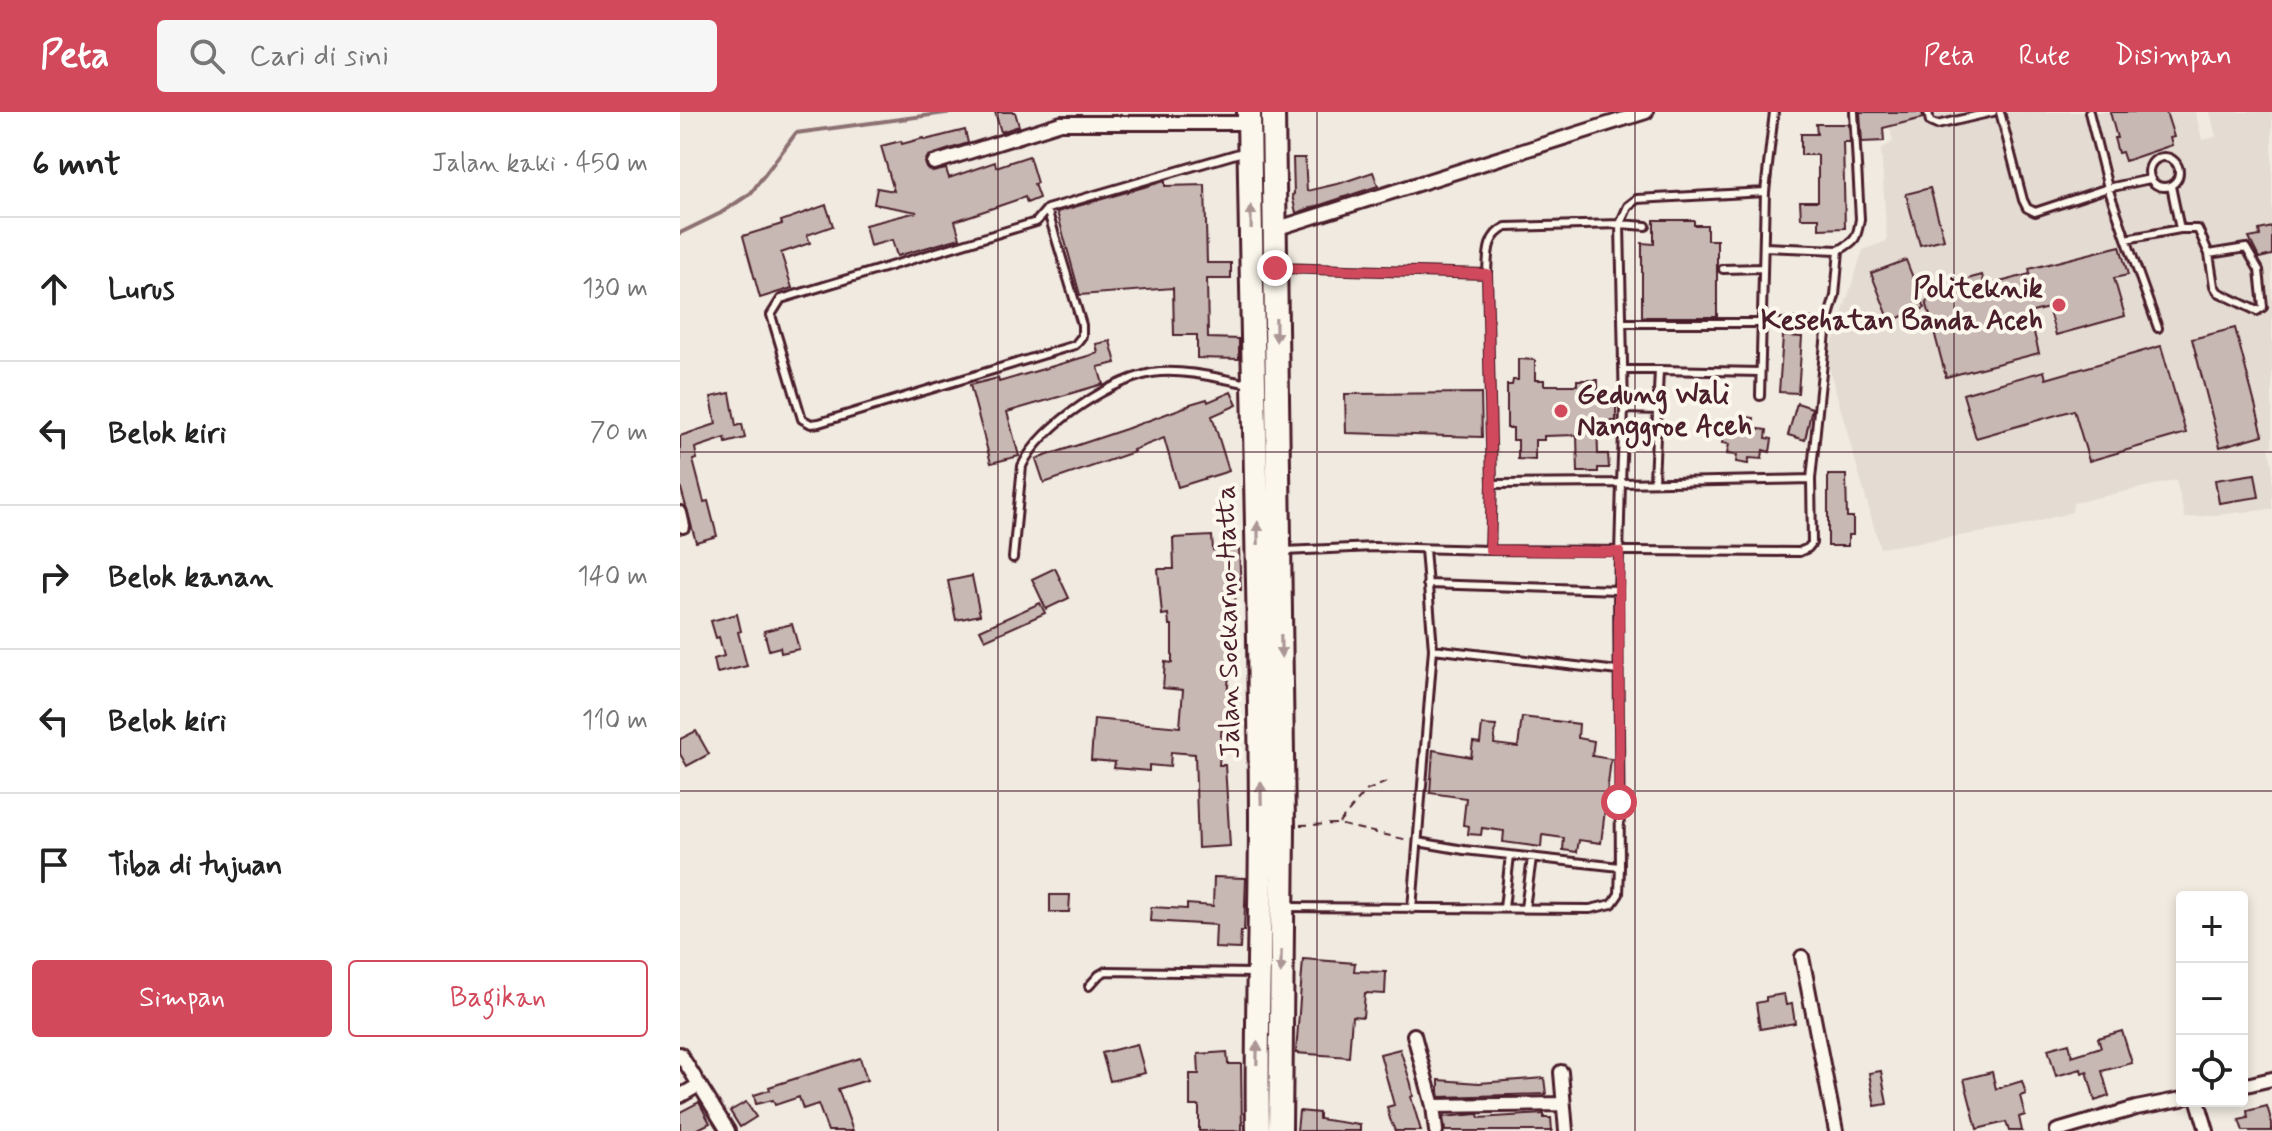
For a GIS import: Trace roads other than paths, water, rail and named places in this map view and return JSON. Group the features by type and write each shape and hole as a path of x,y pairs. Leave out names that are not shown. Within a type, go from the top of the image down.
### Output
{"highway":[{"name":"Jalan Soekarno-Hatta","path":"1273,112 1283,826 1280,1131"},
{"name":"Jalan Soekarno-Hatta","path":"1249,118 1261,818 1258,1131"}],"street":[{"path":"1275,229 1646,112"},
{"path":"934,163 1061,123 1249,118"},
{"path":"1802,957 1836,1131"},
{"path":"1414,1035 1433,1106 1436,1131"},
{"path":"680,1054 728,1131"},
{"path":"1561,1072 1566,1131"},
{"path":"2248,1085 2272,1079"},
{"path":"680,1096 699,1085"},
{"path":"2057,1131 2136,1108 2176,1100"},
{"path":"1433,1106 1563,1104"},
{"path":"2200,1107 2207,1131"}],"lane":[{"path":"1760,396 1765,192 1774,112"},
{"path":"1764,247 1839,250 1852,243 1857,236 1860,219 1854,112"},
{"path":"1928,112 1930,122 1937,125 1993,112"},
{"path":"2000,112 2023,200 2027,208 2035,212 2108,188 2150,179"},
{"path":"2089,112 2108,188 2158,328"},
{"path":"1047,209 1082,325 1082,336 1075,345 819,423 811,424 802,419 771,315 781,299 1036,222 1047,209 1249,150"},
{"path":"2171,186 2159,187 2150,179 2149,167 2156,158 2174,160 2179,170 2171,186 2180,229"},
{"path":"1282,907 1599,908 1612,904 1619,894 1618,590 1624,409 1620,224 1628,206 1637,199 1765,192"},
{"path":"1490,550 1489,242 1497,231 1506,227 1646,226"},
{"path":"2126,239 2180,229 2198,229 2209,254 2214,286 2218,292 2257,311 2263,307 2259,270 2246,248 2209,254"},
{"path":"1279,551 1374,547 1799,552 1808,548 1812,543 1811,479 1827,323 1835,296 1839,250"},
{"path":"1275,268 1487,274"},
{"path":"1723,269 1763,268"},
{"path":"1622,323 1827,323"},
{"path":"1623,370 1760,372"},
{"path":"1654,481 1659,370"},
{"path":"1013,558 1022,466 1035,444 1072,412 1103,390 1130,378 1155,372 1173,371 1255,385"},
{"path":"1624,409 1659,410"},
{"path":"1492,484 1811,479"},
{"path":"1412,909 1433,649 1425,549"},
{"path":"1427,584 1618,590"},
{"path":"1433,649 1618,671"},
{"path":"1418,842 1620,867"},
{"path":"1504,908 1510,855"},
{"path":"1525,908 1532,858"},
{"path":"1089,986 1106,971 1259,973"}],"waterway":[{"path":"680,233 721,213 751,193 796,133 953,112"}],"place":[{"name":"Politeknik Kesehatan Banda Aceh","path":"2059,305"},
{"name":"Gedung Wali Nanggroe Aceh","path":"1561,411"}]}
